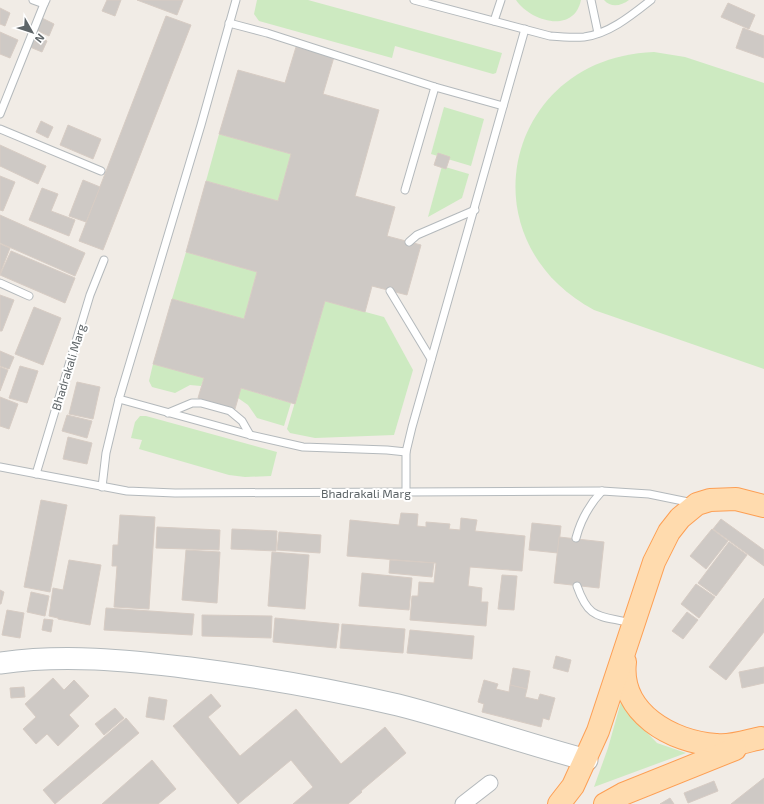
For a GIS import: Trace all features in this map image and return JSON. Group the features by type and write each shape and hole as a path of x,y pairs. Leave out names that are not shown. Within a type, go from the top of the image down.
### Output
{"main road":[{"path":"558,804 573,786 587,760 654,562 669,532 680,518 698,504 710,500 736,499 764,506"},
{"path":"630,633 624,675 628,693 644,715 666,733 689,742 718,746 763,738"},
{"path":"0,663 65,658 127,660 247,676 334,691 400,706 587,760"},
{"path":"605,804 623,794 763,738"}],"street":[{"path":"463,804 490,783"}],"lane":[{"path":"0,114 45,2 33,0"},
{"path":"102,487 106,453 119,398 201,125 236,0"},
{"path":"417,0 550,36 564,37 585,37 598,33 629,17 651,0"},
{"path":"494,21 501,0"},
{"path":"591,0 598,33"},
{"path":"229,23 266,33 435,87 503,106"},
{"path":"406,493 406,452 430,359 475,210 525,29"},
{"path":"405,190 435,87"},
{"path":"0,129 101,171"},
{"path":"409,242 417,235 475,210"},
{"name":"Bhadrakali Marg","path":"36,474 90,295 104,260"},
{"path":"0,283 29,296"},
{"path":"390,291 430,359"},
{"path":"119,398 250,436 303,447 406,452"},
{"path":"168,413 192,403 201,403 230,411 242,422 250,436"},
{"name":"Bhadrakali Marg","path":"0,468 127,491 176,493 602,491 649,494 698,504"},
{"path":"576,538 583,517 591,503 602,491"},
{"path":"577,586 588,609 593,614 630,633"}],"green space":[{"path":"257,0 308,0 502,53 496,73 493,74 395,46 392,58 259,21 254,14"},
{"path":"516,0 581,0 577,11 570,17 561,21 552,21 541,19 532,14 523,8"},
{"path":"604,0 629,0 623,4 613,5"},
{"path":"654,52 685,57 764,83 764,369 594,310 553,279 527,240 516,198 519,156 535,117 564,84 604,62"},
{"path":"444,107 484,119 471,166 431,154"},
{"path":"219,134 291,154 278,201 206,181"},
{"path":"442,166 469,174 462,198 428,217"},
{"path":"186,252 257,272 244,319 172,299"},
{"path":"325,301 384,317 413,370 394,435 315,438 290,433 287,429"},
{"path":"153,364 204,378 201,386 190,385 175,393 152,387 149,381"},
{"path":"241,388 291,403 284,426 257,418 248,405 238,398"},
{"path":"140,416 146,416 277,452 271,476 245,477 229,475 139,449 142,440 131,438 135,422"},
{"path":"622,698 631,716 657,743 686,753 594,787 608,748"}],"building":[{"path":"107,0 121,0 115,16 102,11"},
{"path":"137,0 183,0 177,15"},
{"path":"728,3 755,15 749,29 721,17"},
{"path":"0,8 10,13 5,26 0,24"},
{"path":"166,16 191,25 103,250 79,241"},
{"path":"42,18 54,24 49,36 36,30"},
{"path":"743,28 764,36 764,58 736,48"},
{"path":"0,32 18,40 10,58 0,54"},
{"path":"35,35 47,41 42,52 30,47"},
{"path":"296,47 334,57 323,94 379,110 355,196 395,207 387,236 421,245 407,295 372,286 365,312 325,301 295,404 241,388 235,409 198,398 204,378 153,364 172,299 244,319 257,272 186,252 206,181 278,201 291,154 219,134 238,70 285,83"},
{"path":"41,121 53,127 48,138 36,132"},
{"path":"68,125 101,139 93,159 60,145"},
{"path":"0,145 46,166 38,184 0,166"},
{"path":"438,153 450,157 446,169 434,165"},
{"path":"0,176 15,182 3,211 0,210"},
{"path":"83,180 100,187 86,222 69,216"},
{"path":"42,188 58,194 51,211 75,220 69,236 29,220"},
{"path":"0,215 85,253 75,276 0,243"},
{"path":"0,244 10,248 0,274"},
{"path":"11,251 75,278 65,303 0,275"},
{"path":"0,295 14,300 2,331 0,331"},
{"path":"34,307 61,318 43,365 15,354"},
{"path":"0,351 14,357 9,369 0,366"},
{"path":"20,366 38,371 27,403 9,398"},
{"path":"0,367 8,370 0,391"},
{"path":"77,382 100,387 93,419 69,414"},
{"path":"0,397 18,404 9,429 0,426"},
{"path":"67,415 92,421 87,438 62,431"},
{"path":"68,437 92,443 87,464 63,459"},
{"path":"41,500 67,505 50,592 24,587"},
{"path":"401,513 418,514 417,526 426,527 426,522 450,524 449,529 460,530 461,518 477,520 475,531 525,536 522,571 470,567 468,586 482,588 481,602 488,602 486,626 410,620 412,596 418,596 419,582 434,583 436,563 347,556 350,520 399,525"},
{"path":"120,515 155,517 149,609 114,607 117,566 112,566 113,545 118,545"},
{"path":"721,519 764,550 764,566 713,529"},
{"path":"532,523 561,526 558,553 529,550"},
{"path":"157,527 220,530 219,550 156,548"},
{"path":"232,529 277,531 276,551 231,549"},
{"path":"712,529 728,541 706,569 690,556"},
{"path":"279,532 321,535 320,553 277,550"},
{"path":"559,537 604,542 599,588 554,583"},
{"path":"729,542 747,555 716,596 698,583"},
{"path":"186,550 220,552 217,603 182,600"},
{"path":"272,552 309,555 305,609 268,606"},
{"path":"69,560 101,565 90,625 49,616 53,588 63,590"},
{"path":"390,560 434,563 432,577 389,573"},
{"path":"362,573 412,578 409,610 359,606"},
{"path":"502,575 517,576 514,610 498,609"},
{"path":"696,584 715,597 699,618 681,604"},
{"path":"0,590 4,592 1,604 0,604"},
{"path":"31,592 49,596 45,616 27,612"},
{"path":"764,598 764,632 726,680 709,667"},
{"path":"106,608 194,614 192,635 104,630"},
{"path":"7,610 24,613 20,638 2,635"},
{"path":"687,612 698,620 683,639 672,631"},
{"path":"202,615 272,616 271,638 202,636"},
{"path":"275,618 339,624 336,648 273,642"},
{"path":"44,619 53,620 51,632 42,630"},
{"path":"342,624 405,629 403,653 340,648"},
{"path":"410,630 474,636 472,659 407,653"},
{"path":"556,656 571,660 568,672 553,668"},
{"path":"764,667 764,683 742,688 739,672"},
{"path":"513,668 530,671 527,689 510,685"},
{"path":"53,678 64,690 74,680 89,696 69,715 79,726 58,746 47,734 36,744 23,729 36,717 25,704"},
{"path":"484,680 498,684 496,689 509,692 510,685 527,689 525,697 538,700 540,694 555,698 549,720 543,718 541,727 482,712 484,704 478,702"},
{"path":"24,687 25,697 11,698 10,688"},
{"path":"211,694 221,706 208,717 240,756 296,709 341,764 385,727 406,753 348,804 293,804 313,787 291,760 238,804 173,726"},
{"path":"149,697 167,700 164,720 146,717"},
{"path":"115,708 124,718 104,735 95,724"},
{"path":"126,718 139,733 55,804 43,790"},
{"path":"152,760 176,789 158,804 102,804"},
{"path":"764,778 764,804 731,804"},
{"path":"714,781 718,791 688,803 684,793"},
{"path":"670,798 674,804 660,804"}]}
